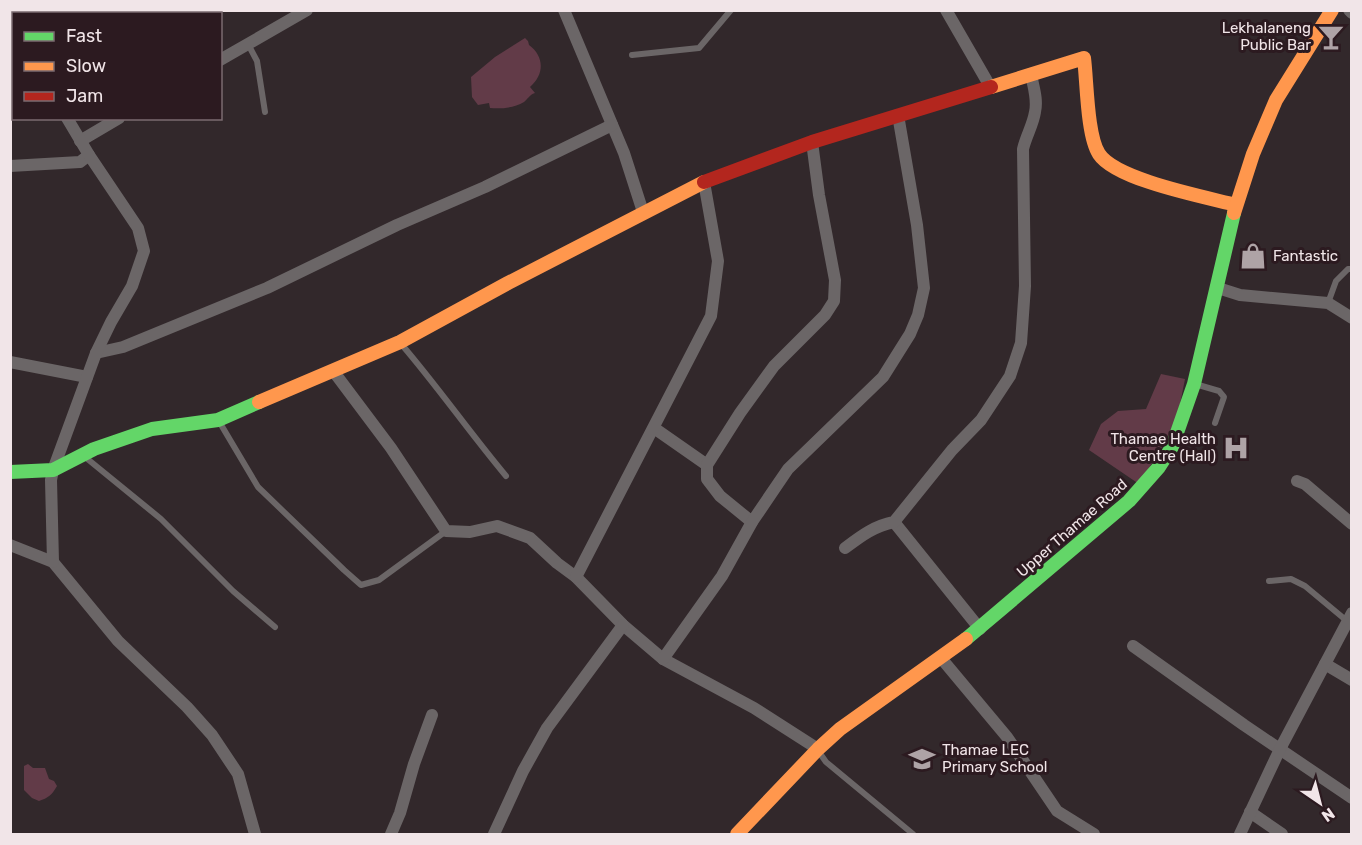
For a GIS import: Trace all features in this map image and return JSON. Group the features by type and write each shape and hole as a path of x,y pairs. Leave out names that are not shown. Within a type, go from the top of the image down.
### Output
{"street":[{"path":"222,59 307,10"},
{"path":"564,10 612,125 643,212"},
{"path":"946,10 991,88"},
{"name":"Upper Thamae Road","path":"737,834 840,729 980,629 1130,501 1146,484 1172,447 1194,384 1236,205 1253,154 1276,100 1332,10"},
{"path":"10,472 53,470 94,449 152,429 218,420 400,342 643,212 704,182 812,142 1084,58 1099,154 1109,164 1129,175 1236,205"},
{"path":"845,548 869,530 894,522 952,450 981,420 1010,376 1021,343 1025,286 1023,149 1036,111 1036,96 1030,74"},
{"path":"663,659 722,576 752,522 788,469 883,378 910,334 918,315 924,288 917,225 898,115"},
{"path":"53,562 51,480 53,470 96,353 132,286 144,251 138,228 68,120"},
{"path":"80,141 116,120"},
{"path":"96,353 123,347 267,288 398,225 485,187 612,125"},
{"path":"752,522 720,496 706,479 707,465 740,413 774,366 825,315 834,301 835,280 819,195 812,142"},
{"path":"10,166 80,162 89,155"},
{"path":"576,577 711,316 718,261 704,182"},
{"path":"1218,288 1240,295 1328,303 1352,318"},
{"path":"10,362 87,377"},
{"path":"334,372 391,448 446,531 470,532 497,525 530,538 556,563 576,577 623,625 663,659 754,708 818,749"},
{"path":"654,428 707,465"},
{"path":"1297,481 1305,484 1352,524"},
{"path":"894,522 980,629"},
{"path":"10,545 53,562 118,641 195,716 218,742 238,774 255,834"},
{"path":"1240,834 1280,749 1349,617"},
{"path":"494,834 523,771 547,728 623,625"},
{"path":"1133,646 1352,798"},
{"path":"941,658 1007,737 1057,810 1094,834"},
{"path":"1325,664 1352,680"},
{"path":"391,834 432,715"},
{"path":"1250,812 1282,834"}],"lane":[{"path":"632,55 699,48 731,10"},
{"path":"248,44 257,60 265,112"},
{"path":"1328,303 1336,281 1348,269 1352,269"},
{"path":"400,342 440,389 506,476"},
{"path":"1194,384 1219,391 1224,397 1215,423"},
{"path":"218,420 258,487 361,585 380,580 446,531"},
{"path":"82,455 161,519 233,591 275,627"},
{"path":"1269,581 1291,579 1305,586 1349,617"},
{"path":"818,749 826,762 913,834"}],"shaded area":[{"path":"525,38 538,54 541,65 535,82 530,87 535,93 524,102 512,107 490,108 489,103 478,105 472,97 471,77 495,57"},
{"path":"1161,374 1185,379 1176,424 1139,484 1089,450 1101,424 1118,411 1146,409"},
{"path":"28,764 33,768 45,768 49,779 57,786 45,799 39,801 32,798 24,790 24,766"}],"traffic: fast":[{"path":"966,639 1129,501 1159,467 1172,447 1194,384 1234,213"},
{"path":"10,472 53,470 94,449 152,429 218,420 259,402"}],"traffic: slow":[{"path":"1234,213 1253,154 1276,100 1332,10"},
{"path":"991,87 1084,58 1092,135 1099,154 1108,163 1123,172 1162,186 1236,205"},
{"path":"259,402 400,342 508,283 704,182"},
{"path":"737,834 840,729 966,639"}],"traffic: jam":[{"path":"704,182 812,142 991,87"}],"place":[{"name":"Lekhalaneng Public Bar","path":"1331,37"},
{"name":"Fantastic","path":"1253,256"},
{"name":"Thamae Health Centre (Hall)","path":"1236,448"},
{"name":"Thamae LEC Primary School","path":"922,759"}]}
